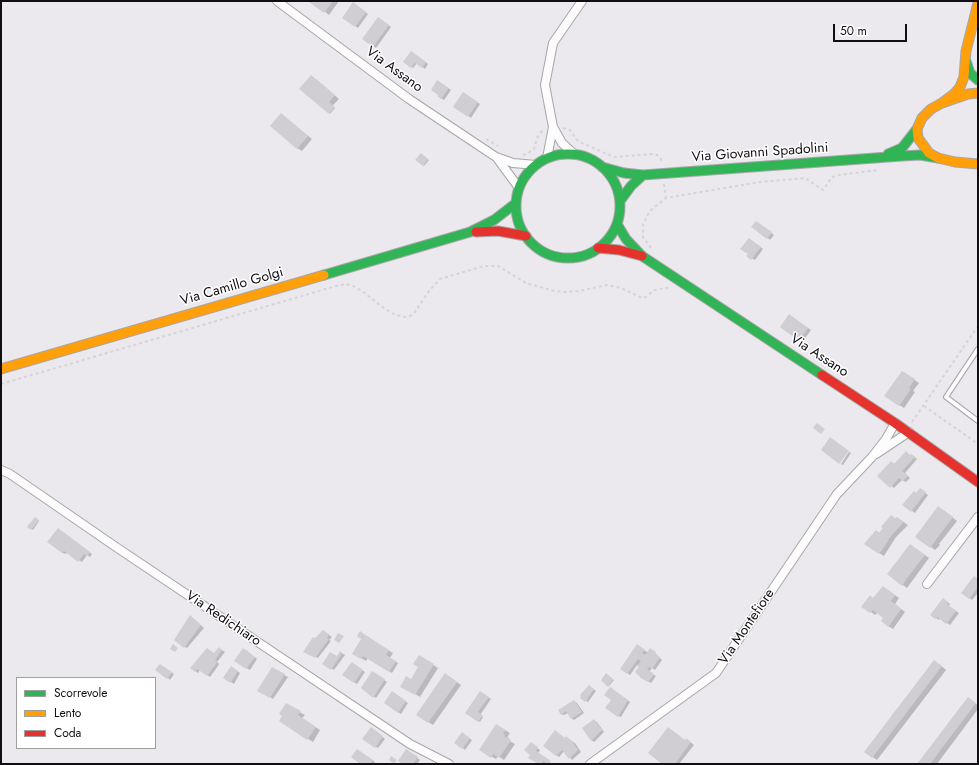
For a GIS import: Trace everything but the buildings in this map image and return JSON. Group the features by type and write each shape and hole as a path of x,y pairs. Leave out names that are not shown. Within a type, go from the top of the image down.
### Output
{"main road":[{"name":"Via Giovanni Spadolini","path":"879,158 902,148 917,128 922,118 931,109 954,94 960,87 964,77 968,42 978,3"},
{"path":"968,42 978,30"},
{"path":"966,61 970,73 978,80"},
{"path":"942,102 968,94 978,93"},
{"path":"917,128 918,138 923,147 929,153 938,158"},
{"path":"560,154 574,154 589,158 602,167 614,182 620,201 620,213 617,224 609,238 598,248 588,254 565,258 554,256 539,248 526,236 518,220 516,203 519,188 526,176 536,165 547,158 560,154"},
{"name":"Via Giovanni Spadolini","path":"602,167 624,173 662,175 920,156 978,164"},
{"path":"620,201 631,186 643,175"},
{"name":"Via Camillo Golgi","path":"1,369 470,232 494,220 516,203"},
{"name":"Via Assano","path":"617,224 626,239 642,256 910,432 978,482"},
{"name":"Via Camillo Golgi","path":"470,232 498,231 526,236"},
{"name":"Via Assano","path":"598,248 620,250 642,256"}],"street":[{"name":"Via Assano","path":"277,1 409,98 496,157 513,164 536,165"},
{"path":"574,154 562,143 553,127 545,85 553,42 582,1"},
{"path":"547,158 553,127"},
{"name":"Via Assano","path":"496,157 519,188"},
{"name":"Via Montefiore","path":"590,764 716,672 837,494 872,457 886,439 895,422"},
{"name":"Via Montefiore","path":"872,457 910,432"},
{"name":"Via Redichiaro","path":"1,470 10,474 116,547 410,744 449,764"},
{"path":"928,584 978,517"}],"lane":[{"path":"978,349 946,397 978,421"}],"path":[{"path":"521,155 527,154 534,148 537,138 541,132 553,127 566,128 570,130 576,140 614,157 656,155 661,159 666,198"},
{"path":"482,137 490,140 499,147"},
{"path":"657,252 650,247 643,237 643,224 650,211 666,198 760,182 805,178 823,190 832,177 839,174 884,169"},
{"path":"1,384 346,284 353,286 385,309 396,315 404,317 410,316 414,312 429,291 440,279 484,266 498,266 526,283 548,290 565,292 586,290 607,285 621,288 644,298 659,288 670,288 677,279"},
{"path":"910,432 912,422 978,326"},
{"path":"924,406 978,444"}],"traffic: fast":[{"path":"966,61 970,73 978,80"},
{"path":"888,154 902,148 917,129"},
{"path":"568,154 588,158 605,169 616,186 620,206 616,226 605,243 588,254 568,258 548,254 531,243 520,226 516,206 520,186 531,169 548,158 568,154"},
{"path":"602,167 624,173 643,175 902,156 920,155 938,158"},
{"path":"620,201 631,186 643,175"},
{"path":"324,275 470,232 494,220 516,203"},
{"path":"617,224 626,239 642,256 822,375"}],"traffic: slow":[{"path":"942,103 954,94 960,87 964,77 966,51 978,3"},
{"path":"978,93 968,94 942,103 931,109 922,118 917,129 918,138 929,153 938,158 955,162 978,164"},
{"path":"1,369 324,275"}],"traffic: jam":[{"path":"476,232 498,231 526,236"},
{"path":"598,248 619,250 642,256"},
{"path":"822,375 895,423 978,482"}]}
